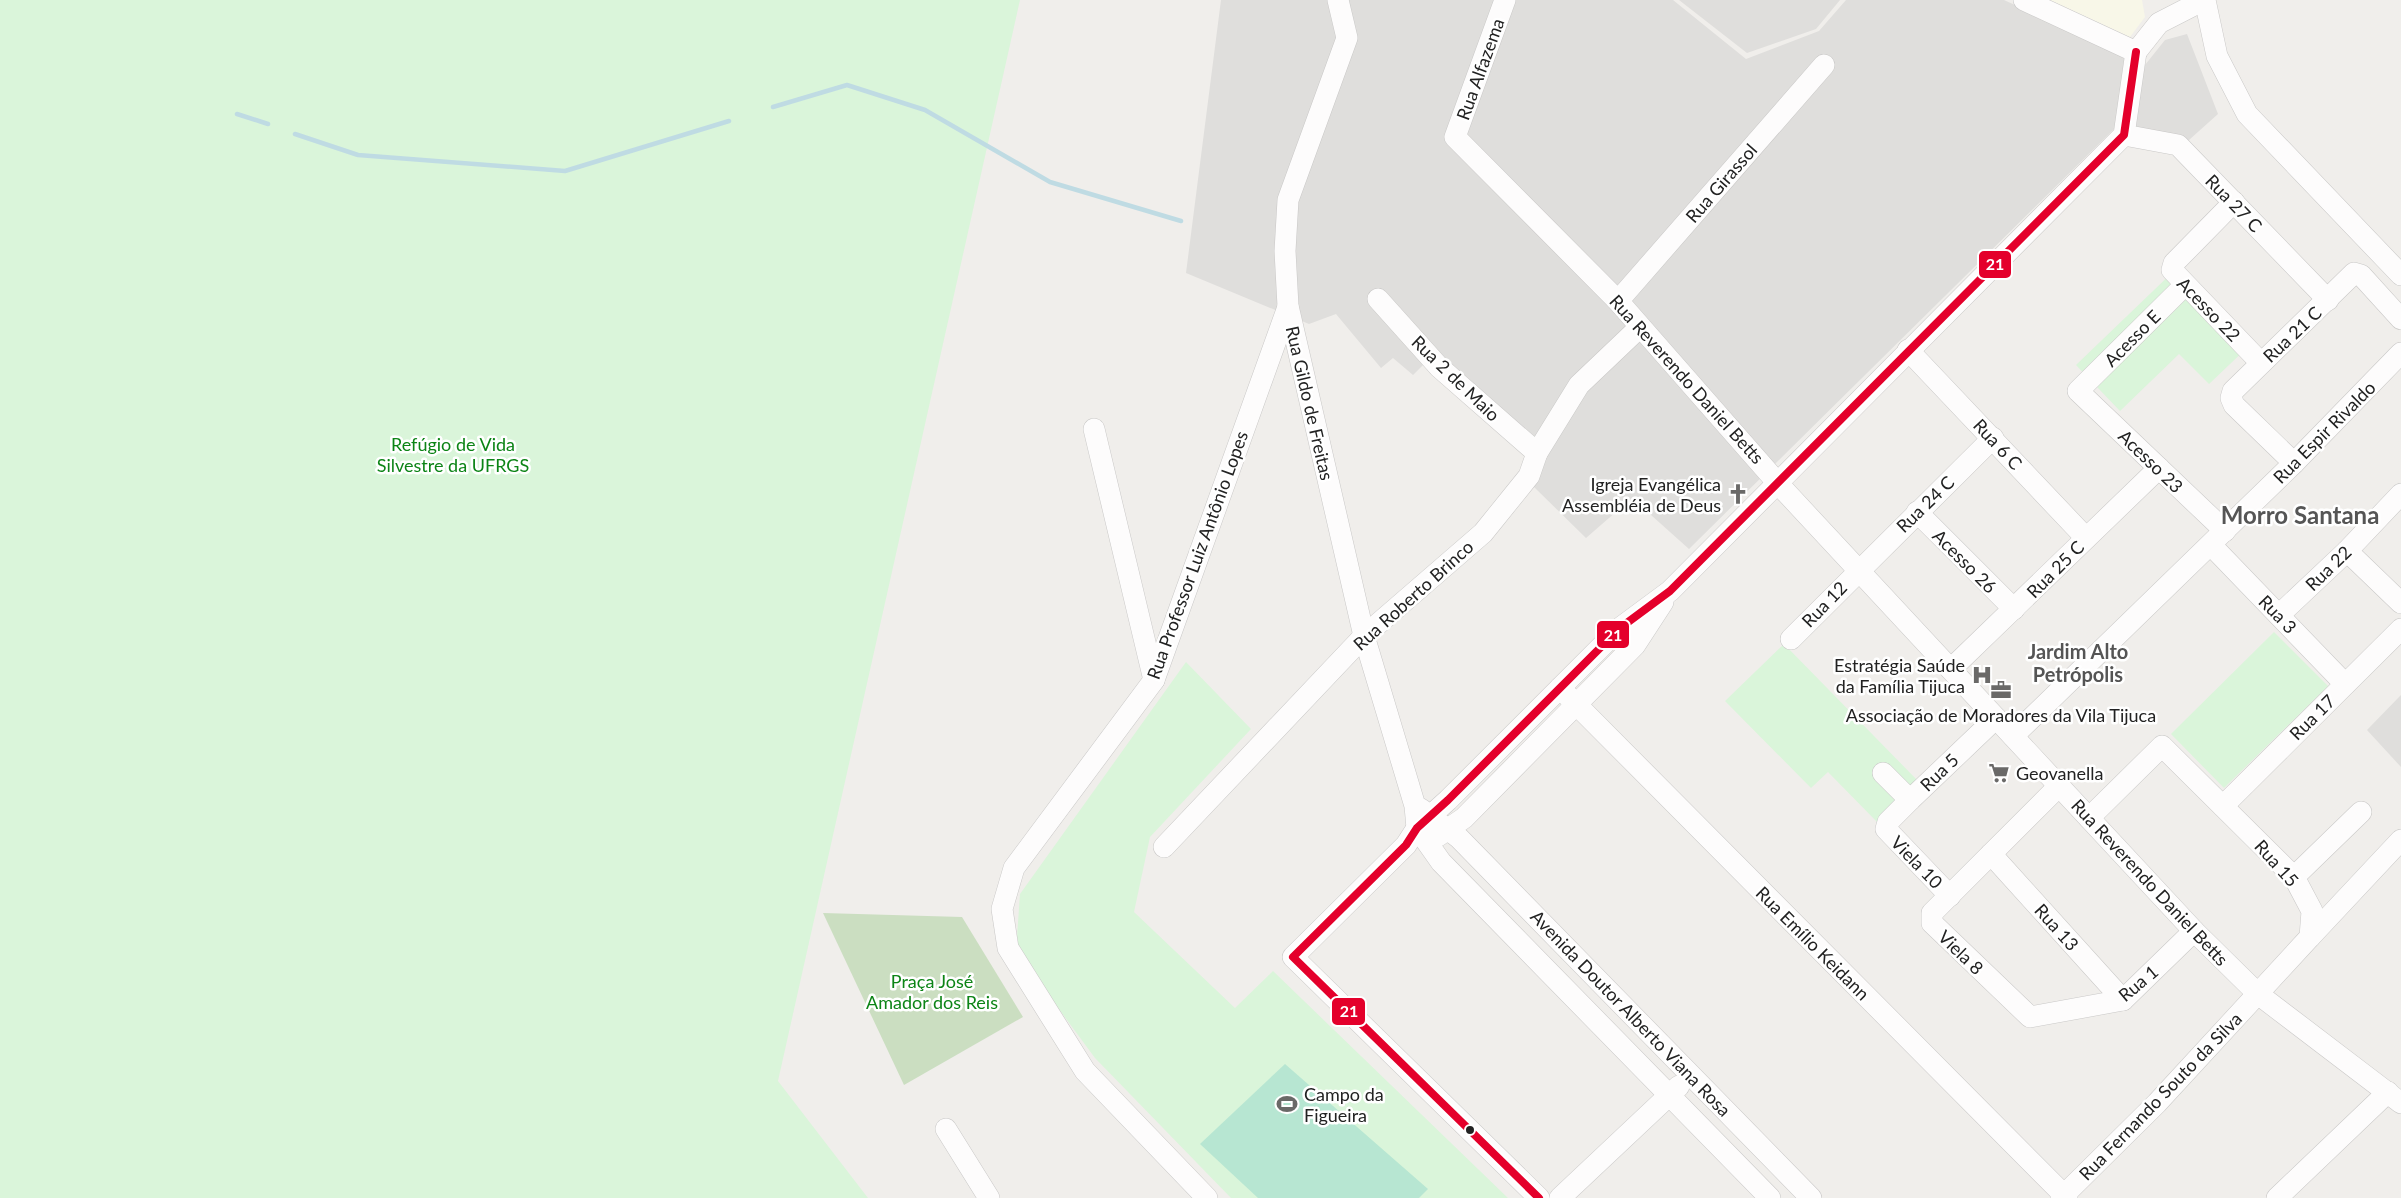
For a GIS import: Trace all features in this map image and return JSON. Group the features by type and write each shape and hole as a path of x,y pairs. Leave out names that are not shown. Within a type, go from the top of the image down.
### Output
{"street":[{"name":"Rua Gildo de Freitas","path":"1338,0 1347,38 1288,200 1285,251 1288,306 1364,636 1419,827"},
{"name":"Rua Alfazema","path":"1455,137 1505,0"},
{"path":"2024,0 2136,52"},
{"path":"1539,1198 1293,957 1419,827 1620,628 1670,591 2124,135 2136,52 2159,23 2204,0 2217,56 2247,114 2401,275"},
{"name":"Rua Girassol","path":"1618,301 1824,65"},
{"name":"Rua 27 C","path":"2124,135 2178,145 2328,300"},
{"name":"Rua Reverendo Daniel Betts","path":"1455,137 1618,301 1858,570 2194,931 2258,994 2394,1097"},
{"name":"Acesso 22","path":"2234,202 2174,263 2172,270 2261,363"},
{"name":"Rua 21 C","path":"2294,464 2234,405 2231,398 2233,391 2357,272 2401,320"},
{"name":"Acesso E","path":"2078,391 2185,285"},
{"name":"Rua 2 de Maio","path":"1378,298 1439,367 1537,453"},
{"name":"Rua Professor Luiz Antônio Lopes","path":"1207,1198 1085,1071 1008,948 1002,909 1014,868 1154,680 1288,306"},
{"name":"Rua Roberto Brinco","path":"1164,847 1364,636 1482,533 1529,476 1537,453 1579,385 1640,327"},
{"name":"Rua 6 C","path":"1908,350 2086,538"},
{"name":"Rua Espir Rivaldo","path":"2013,736 2294,464 2401,353"},
{"name":"Acesso 23","path":"2078,391 2159,468 2218,538"},
{"path":"1094,429 1154,680"},
{"name":"Rua 24 C","path":"1858,570 1993,438"},
{"name":"Rua 25 C","path":"1951,669 2159,468"},
{"name":"Rua 22","path":"2279,615 2347,551 2401,494"},
{"name":"Acesso 26","path":"1917,512 2014,609"},
{"name":"Rua 3","path":"2218,538 2279,615 2345,684"},
{"path":"2347,551 2401,603"},
{"name":"Rua 12","path":"1791,639 1858,570"},
{"path":"1449,830 1464,818 1635,645 1670,591"},
{"name":"Rua 17","path":"2223,806 2401,628"},
{"name":"Rua Emílio Keidann","path":"1560,688 2064,1197"},
{"name":"Rua 5","path":"1883,773 1910,800 1996,718"},
{"name":"Rua 15","path":"2089,818 2162,746 2294,877 2312,911 2310,938"},
{"name":"Viela 8","path":"2060,786 1932,914 1932,923 2026,1015 2032,1017 2070,1008"},
{"name":"Viela 10","path":"1910,800 1888,822 1886,829 1950,896"},
{"path":"2294,877 2361,812"},
{"name":"Avenida Doutor Alberto Viana Rosa","path":"1419,827 1449,830 1809,1197"},
{"name":"Avenida Doutor Alberto Viana Rosa","path":"1419,827 1441,862 1770,1198"},
{"path":"2258,994 2401,840"},
{"name":"Rua 13","path":"1990,854 2124,1000"},
{"name":"Rua 1","path":"2070,1008 2124,1000 2194,931"},
{"path":"1544,969 1564,945"},
{"name":"Rua Fernando Souto da Silva","path":"2064,1197 2157,1103 2258,994"},
{"path":"1560,1198 1690,1075"},
{"path":"2277,1198 2394,1097"},
{"path":"946,1129 989,1198"}],"shaded area":[{"path":"1221,0 1673,0 1746,59 1819,31 1846,0 2004,0 2145,65 2165,40 2187,34 2218,114 2189,140 2114,129 1689,549 1632,498 1586,538 1534,487 1543,465 1425,363 1413,375 1393,358 1381,368 1336,314 1309,324 1186,273"},
{"path":"1679,0 1840,0 1816,29 1747,53"},
{"path":"2050,0 2142,0 2145,17 2130,37"},
{"path":"2401,695 2401,767 2367,730"}],"green space":[{"name":"Refúgio de Vida Silvestre da UFRGS","path":"0,0 1020,0 778,1081 868,1198 0,1198"},
{"path":"2178,267 2251,344 2209,384 2179,354 2120,411 2076,365"},
{"path":"2274,632 2328,686 2224,788 2171,734"},
{"path":"1784,644 1919,782 1877,822 1828,772 1811,788 1725,701"},
{"path":"1186,662 1251,729 1150,837 1134,912 1235,1008 1273,971 1508,1198 1231,1198 1095,1058 1016,951 1020,894"},
{"name":"Praça José Amador dos Reis","path":"823,913 962,917 1023,1017 904,1085"},
{"name":"Campo da Figueira","path":"1285,1064 1428,1189 1419,1198 1258,1198 1200,1144"}],"waterway":[{"path":"773,107 847,85 925,110 1050,182 1181,221"},
{"path":"237,114 268,124"},
{"path":"295,134 358,155 565,171 729,121"}],"transit line":[{"name":"21","path":"1539,1198 1293,957 1406,845 1417,828 1448,800 1620,628 1670,591 2124,135 2136,52"}],"place":[{"name":"Igreja Evangélica Assembléia de Deus","path":"1738,494"},
{"name":"Estratégia Saúde da Família Tijuca","path":"1982,675"},
{"name":"Associação de Moradores da Vila Tijuca","path":"2001,690"},
{"name":"Geovanella","path":"1999,773"},
{"name":"Campo da Figueira","path":"1287,1104"}],"district":[{"name":"Morro Santana","path":"2300,514"},
{"name":"Jardim Alto Petrópolis","path":"2078,662"}]}
